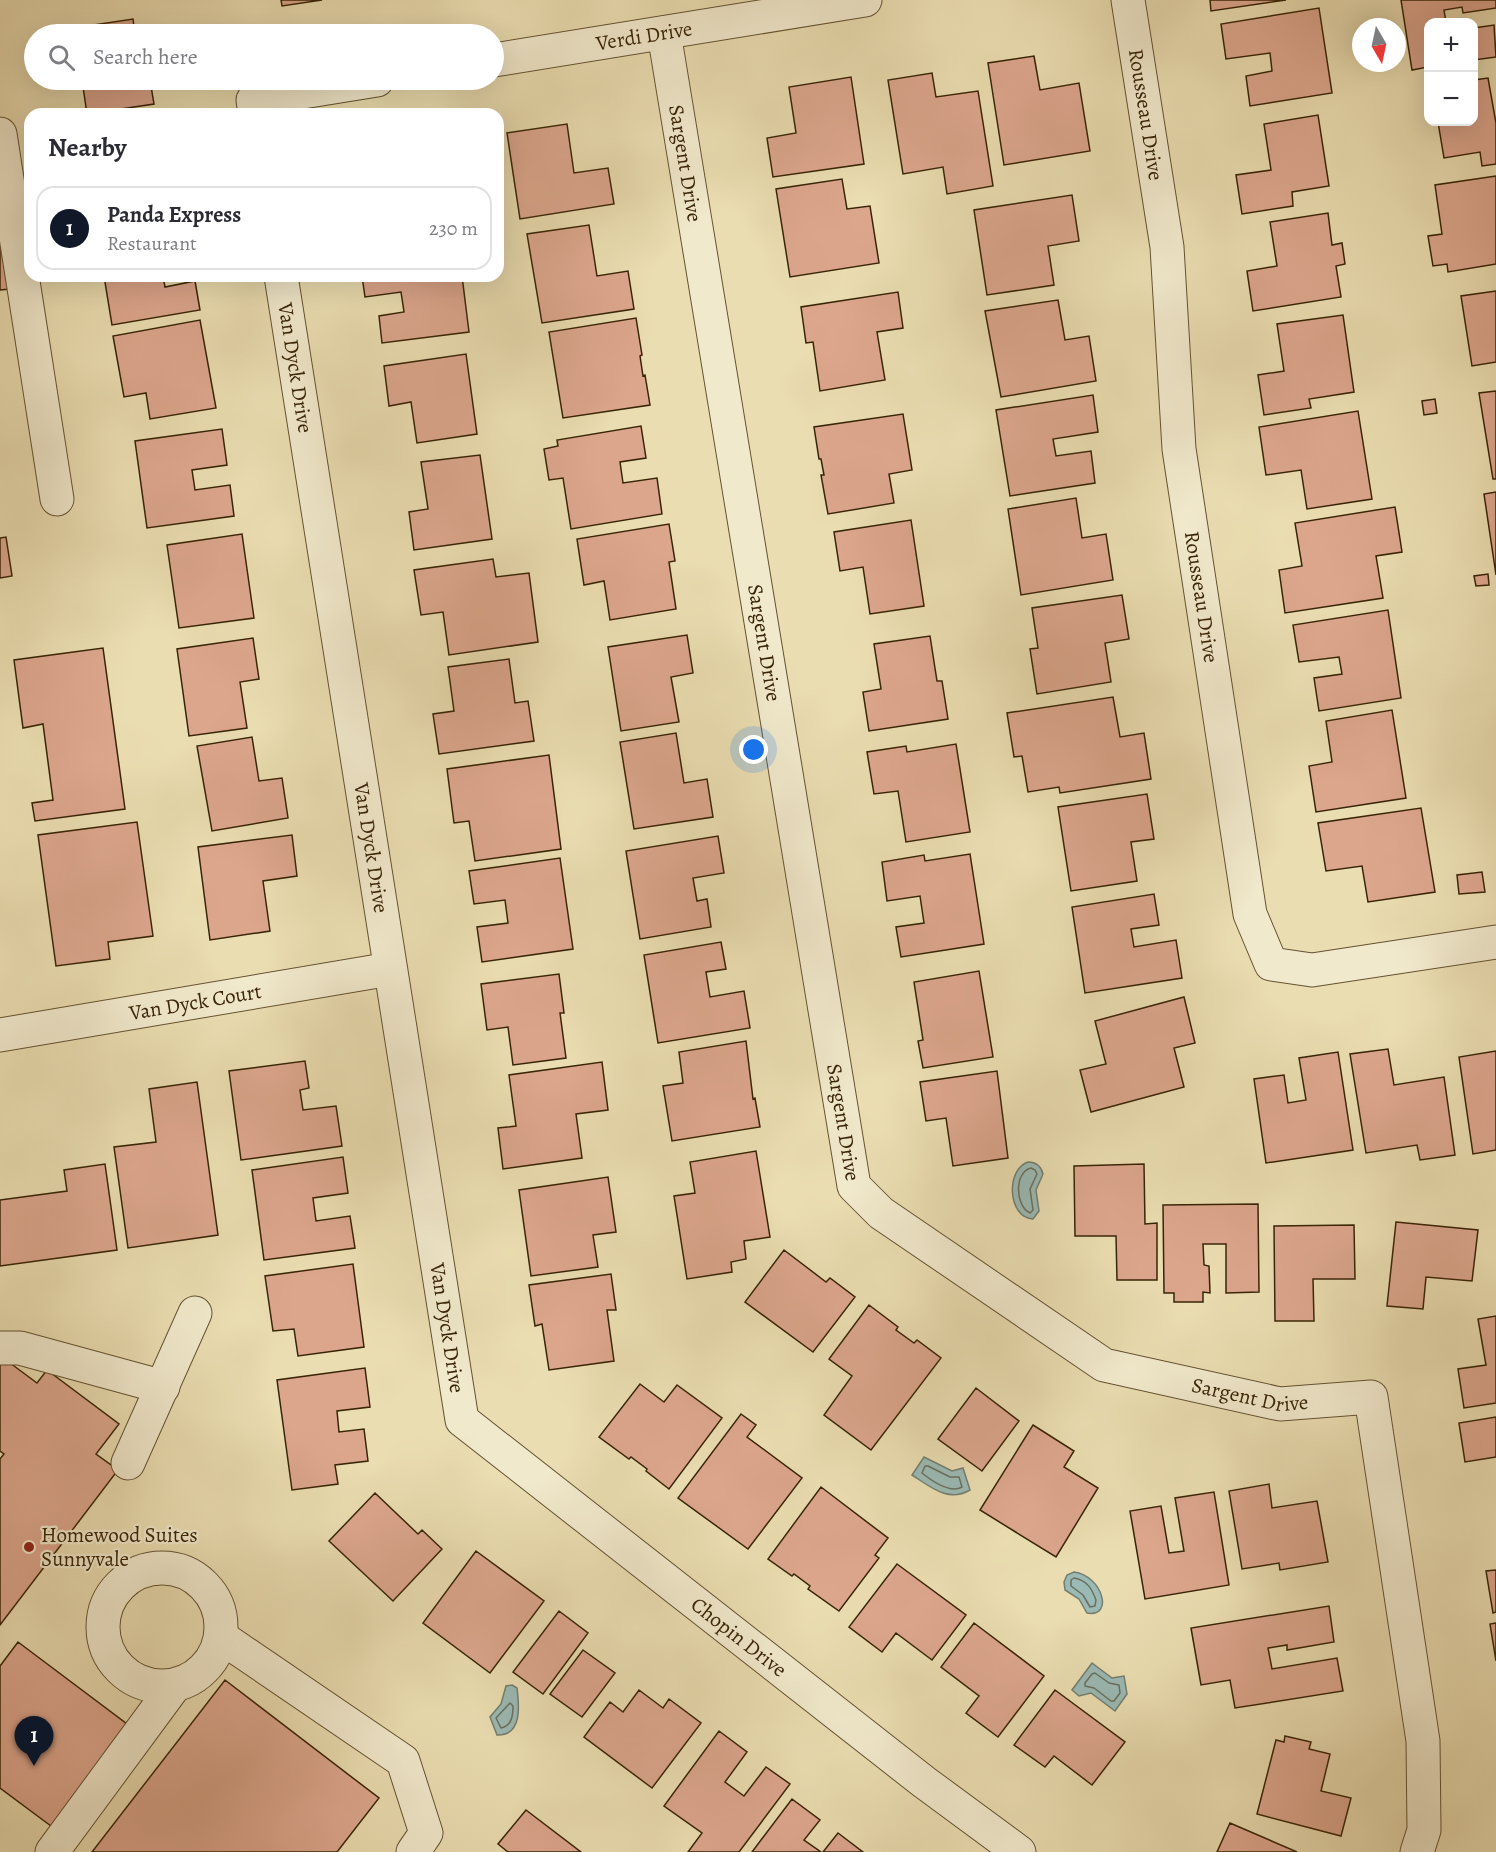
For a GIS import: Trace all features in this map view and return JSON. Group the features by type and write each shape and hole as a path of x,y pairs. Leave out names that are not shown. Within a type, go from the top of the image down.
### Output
{"street":[{"name":"Verdi Drive","path":"504,58 865,0"},
{"name":"Rousseau Drive","path":"1128,0 1167,247 1179,449 1250,914 1271,964 1312,970 1496,942"},
{"name":"Sargent Drive","path":"664,33 854,1186 881,1213 1104,1365 1280,1404 1371,1397 1423,1741 1424,1830 1417,1852"},
{"path":"254,107 331,90"},
{"path":"0,135 57,499"},
{"name":"Van Dyck Drive","path":"282,282 462,1420"},
{"name":"Van Dyck Court","path":"0,1035 390,969"},
{"path":"128,1463 195,1314"},
{"path":"0,1348 20,1348 163,1387"},
{"name":"Chopin Drive","path":"462,1420 924,1782 1019,1852"},
{"path":"166,1567 186,1572 204,1584 215,1599 221,1619 221,1637 214,1656 201,1672 187,1681 154,1686 140,1682 122,1671 107,1649 102,1629 104,1610 114,1591 129,1577 139,1572 166,1567"},
{"path":"221,1637 403,1761 426,1833 412,1852"},
{"path":"52,1852 175,1684"}],"water":[{"path":"1028,1162 1038,1165 1043,1174 1036,1190 1039,1211 1033,1219 1025,1217 1018,1211 1012,1193 1016,1174"},
{"path":"924,1457 952,1471 963,1468 970,1490 962,1494 947,1494 912,1475"},
{"path":"1074,1572 1084,1575 1098,1588 1102,1596 1102,1603 1100,1609 1095,1613 1087,1613 1079,1599 1065,1590 1064,1582 1067,1575"},
{"path":"1092,1663 1112,1678 1124,1676 1127,1694 1115,1711 1091,1693 1079,1696 1072,1690"},
{"path":"512,1685 517,1688 518,1718 511,1730 497,1735 490,1717 501,1704 506,1686"}],"building":[{"path":"281,0 322,0 282,6"},
{"path":"1210,0 1286,0 1211,11"},
{"path":"1401,0 1496,0 1496,8 1463,13 1462,7 1444,10 1445,18 1424,18 1424,68 1412,70 1406,18 1404,18"},
{"path":"1319,8 1332,93 1250,106 1246,76 1272,71 1270,53 1226,59 1221,24"},
{"path":"133,19 134,24 100,24"},
{"path":"1494,25 1496,57 1478,59 1478,27"},
{"path":"1034,56 1040,90 1079,83 1090,151 1004,165 988,63"},
{"path":"932,73 936,97 978,91 993,186 947,194 943,167 903,174 888,80"},
{"path":"851,77 864,164 773,177 767,138 796,133 789,87"},
{"path":"1488,78 1496,123 1496,164 1482,166 1480,152 1444,158 1439,126 1478,126 1478,79"},
{"path":"83,90 152,90 154,104 127,108 86,108"},
{"path":"1318,115 1329,186 1292,192 1293,206 1242,214 1236,175 1271,170 1264,124"},
{"path":"567,124 574,173 608,168 614,204 520,219 507,133"},
{"path":"1496,176 1496,264 1448,272 1447,264 1433,266 1428,236 1442,234 1435,185"},
{"path":"842,179 847,209 870,206 879,263 790,277 776,189"},
{"path":"1072,195 1079,241 1048,246 1054,285 987,295 974,210"},
{"path":"1328,213 1332,245 1342,243 1345,264 1336,266 1341,297 1253,311 1247,271 1277,266 1270,222"},
{"path":"0,214 10,289 0,290"},
{"path":"589,225 597,276 628,271 634,309 542,323 527,234"},
{"path":"105,282 164,282 165,287 195,282 200,310 112,325"},
{"path":"363,282 463,282 469,332 382,343 379,316 404,312 401,292 365,297"},
{"path":"1496,291 1496,362 1472,366 1461,296"},
{"path":"898,292 903,328 877,332 885,380 820,391 813,342 806,343 801,307"},
{"path":"1058,300 1065,340 1089,336 1096,381 1001,397 985,311"},
{"path":"1343,315 1354,392 1309,399 1311,408 1264,415 1258,375 1284,371 1277,324"},
{"path":"636,318 643,376 645,375 650,405 563,418 549,332"},
{"path":"200,320 216,408 150,419 146,393 124,397 113,336"},
{"path":"466,354 477,434 417,443 411,402 389,406 384,366"},
{"path":"1496,391 1496,479 1493,479 1479,393"},
{"path":"1093,395 1098,432 1053,439 1056,456 1091,451 1095,483 1010,496 996,410"},
{"path":"1435,399 1437,413 1424,415 1422,401"},
{"path":"1358,411 1372,499 1307,509 1301,470 1266,475 1259,427"},
{"path":"903,414 912,470 889,474 894,503 828,514 821,475 824,475 814,427"},
{"path":"641,426 646,458 620,462 623,483 657,478 662,514 571,529 563,478 549,480 544,449 558,446 557,440"},
{"path":"222,429 227,465 192,470 195,490 230,485 234,516 147,528 135,441"},
{"path":"480,455 492,539 414,550 409,512 428,509 421,462"},
{"path":"1496,492 1496,575 1484,494"},
{"path":"1076,498 1082,538 1106,534 1113,580 1021,595 1008,509"},
{"path":"1395,507 1402,552 1376,556 1383,598 1285,613 1279,570 1302,566 1295,523"},
{"path":"911,520 924,606 870,614 863,567 840,571 834,532"},
{"path":"669,524 675,561 669,562 676,609 610,620 604,581 584,585 577,539"},
{"path":"242,534 254,618 179,628 167,545"},
{"path":"6,537 12,576 0,578 0,538"},
{"path":"493,559 496,577 529,573 538,642 449,655 443,612 421,615 414,570"},
{"path":"1488,574 1489,585 1476,586 1474,576"},
{"path":"1122,595 1129,639 1105,643 1111,682 1037,694 1030,649 1038,648 1032,608"},
{"path":"1388,610 1401,698 1319,711 1314,678 1342,674 1339,657 1299,662 1293,625"},
{"path":"687,635 693,673 671,677 679,722 621,731 608,647"},
{"path":"930,636 937,681 942,681 948,719 869,731 863,692 881,689 874,644"},
{"path":"253,638 259,679 240,682 247,728 189,736 177,649"},
{"path":"103,648 125,809 35,821 32,803 53,800 43,724 23,728 14,660"},
{"path":"509,659 515,703 528,701 534,741 439,754 433,714 454,711 448,667"},
{"path":"1113,697 1120,737 1144,733 1151,779 1060,793 1059,787 1028,792 1022,756 1014,757 1007,713"},
{"path":"1392,710 1406,798 1316,812 1309,766 1332,762 1326,721"},
{"path":"676,733 684,783 707,779 713,817 634,829 620,742"},
{"path":"252,737 259,781 282,778 288,818 212,831 197,746"},
{"path":"956,744 970,832 906,842 898,791 874,794 867,752 906,746 907,752"},
{"path":"549,755 561,849 475,861 469,821 454,823 447,769"},
{"path":"1147,794 1154,839 1131,842 1137,881 1071,891 1058,807"},
{"path":"1421,808 1435,892 1368,902 1362,866 1326,871 1318,823"},
{"path":"137,822 153,936 108,942 110,959 56,966 38,835"},
{"path":"292,835 297,876 263,881 270,931 210,940 198,847"},
{"path":"718,836 724,873 693,878 697,901 707,899 711,927 640,939 626,851"},
{"path":"970,854 984,944 901,957 896,927 924,923 920,896 887,901 882,862 924,855 925,861"},
{"path":"560,858 573,949 482,962 477,927 508,923 505,900 474,904 469,871"},
{"path":"1482,872 1485,892 1459,894 1457,875"},
{"path":"1154,894 1159,925 1131,929 1134,947 1176,940 1182,978 1085,993 1072,907"},
{"path":"721,942 726,969 706,972 710,997 744,991 750,1028 658,1043 644,955"},
{"path":"979,971 993,1057 923,1068 918,1041 923,1040 914,982"},
{"path":"559,974 564,1013 560,1013 566,1058 513,1065 508,1027 487,1030 481,984"},
{"path":"1184,997 1195,1043 1174,1048 1184,1087 1091,1112 1080,1070 1106,1064 1095,1021"},
{"path":"746,1041 753,1099 755,1098 760,1127 672,1141 663,1086 683,1083 679,1052"},
{"path":"1388,1049 1394,1085 1444,1077 1455,1155 1420,1160 1417,1145 1366,1153 1350,1054"},
{"path":"1496,1051 1496,1150 1473,1154 1459,1057"},
{"path":"1338,1052 1353,1150 1266,1163 1254,1079 1284,1075 1288,1103 1306,1100 1299,1058"},
{"path":"305,1061 309,1088 300,1090 303,1110 336,1106 342,1146 241,1160 229,1071"},
{"path":"602,1062 608,1110 576,1114 582,1158 503,1169 498,1128 516,1126 509,1075"},
{"path":"997,1071 1008,1158 953,1166 946,1118 926,1121 920,1082"},
{"path":"197,1082 218,1235 128,1248 114,1147 156,1142 149,1089"},
{"path":"756,1151 770,1237 744,1241 746,1259 731,1262 732,1272 687,1279 674,1196 695,1193 690,1162"},
{"path":"343,1157 348,1193 313,1198 316,1221 350,1216 355,1248 264,1260 252,1170"},
{"path":"105,1164 117,1250 0,1266 0,1200 67,1191 64,1170"},
{"path":"1144,1164 1145,1224 1157,1223 1157,1280 1117,1280 1116,1236 1075,1236 1074,1166"},
{"path":"608,1177 616,1232 593,1235 598,1267 531,1276 519,1190"},
{"path":"1258,1204 1259,1292 1226,1293 1226,1244 1203,1244 1204,1265 1209,1266 1210,1293 1203,1292 1203,1302 1174,1302 1174,1293 1164,1293 1163,1205"},
{"path":"1396,1222 1478,1230 1472,1281 1426,1277 1423,1309 1387,1306"},
{"path":"1354,1225 1355,1279 1313,1279 1314,1321 1275,1321 1274,1226"},
{"path":"784,1250 826,1282 830,1278 855,1297 813,1352 745,1302"},
{"path":"353,1264 364,1347 298,1356 294,1329 273,1331 265,1276"},
{"path":"611,1274 616,1310 607,1310 614,1361 549,1370 542,1324 535,1326 529,1285"},
{"path":"869,1305 898,1327 896,1330 914,1343 917,1340 941,1358 871,1450 824,1415 852,1376 829,1359"},
{"path":"1496,1316 1496,1403 1464,1408 1458,1369 1486,1365 1478,1319"},
{"name":"Homewood Suites Sunnyvale","path":"2,1357 37,1383 47,1370 119,1424 96,1454 118,1470 0,1625 0,1459 4,1454 0,1451 0,1360"},
{"path":"365,1368 370,1407 337,1411 339,1432 364,1429 368,1461 335,1465 338,1484 292,1490 277,1380"},
{"path":"640,1384 664,1402 677,1385 722,1418 669,1489 631,1457 629,1459 599,1437"},
{"path":"976,1388 1019,1421 982,1471 938,1439"},
{"path":"741,1414 756,1425 747,1437 802,1478 748,1549 678,1498"},
{"path":"1496,1417 1496,1457 1465,1462 1459,1423"},
{"path":"1033,1425 1074,1451 1064,1467 1098,1488 1056,1557 980,1510"},
{"path":"1269,1484 1272,1508 1317,1501 1328,1562 1280,1570 1279,1563 1242,1569 1229,1491"},
{"path":"821,1487 888,1538 875,1555 879,1558 839,1611 808,1589 810,1586 794,1574 792,1576 768,1559"},
{"path":"1214,1492 1229,1585 1145,1599 1130,1511 1161,1506 1169,1553 1184,1551 1175,1498"},
{"path":"375,1493 418,1534 422,1530 442,1549 393,1601 329,1541"},
{"path":"476,1551 544,1601 490,1673 423,1623"},
{"path":"897,1564 966,1615 932,1660 896,1633 882,1652 849,1627"},
{"path":"1496,1570 1496,1612 1493,1613 1486,1571"},
{"path":"1329,1606 1334,1642 1287,1650 1287,1645 1268,1648 1272,1669 1337,1658 1343,1691 1235,1708 1230,1680 1201,1685 1191,1628"},
{"path":"559,1611 588,1633 543,1694 513,1672"},
{"path":"974,1623 1044,1676 998,1737 966,1713 979,1696 941,1667"},
{"path":"1496,1623 1496,1661 1490,1624"},
{"path":"18,1642 127,1724 51,1826 0,1788 0,1666"},
{"path":"583,1650 615,1673 582,1717 550,1694"},
{"path":"225,1680 379,1798 337,1852 92,1852"},
{"path":"639,1690 663,1708 669,1699 701,1723 652,1788 584,1737 610,1702 623,1712"},
{"path":"1055,1690 1125,1742 1092,1785 1054,1756 1045,1767 1014,1745"},
{"path":"719,1731 747,1752 725,1782 744,1796 766,1767 790,1784 739,1852 688,1852 702,1833 664,1806"},
{"path":"1285,1736 1311,1742 1309,1749 1330,1754 1321,1791 1351,1798 1341,1836 1257,1814 1276,1740 1284,1742"},
{"path":"792,1799 820,1820 804,1840 821,1852 752,1852"},
{"path":"526,1810 581,1852 508,1852 498,1844"},
{"path":"1230,1823 1297,1852 1217,1852"},
{"path":"838,1833 863,1852 823,1852"}],"place":[{"name":"Homewood Suites Sunnyvale","path":"29,1547"},
{"name":"Panda Express","path":"34,1766"}]}
